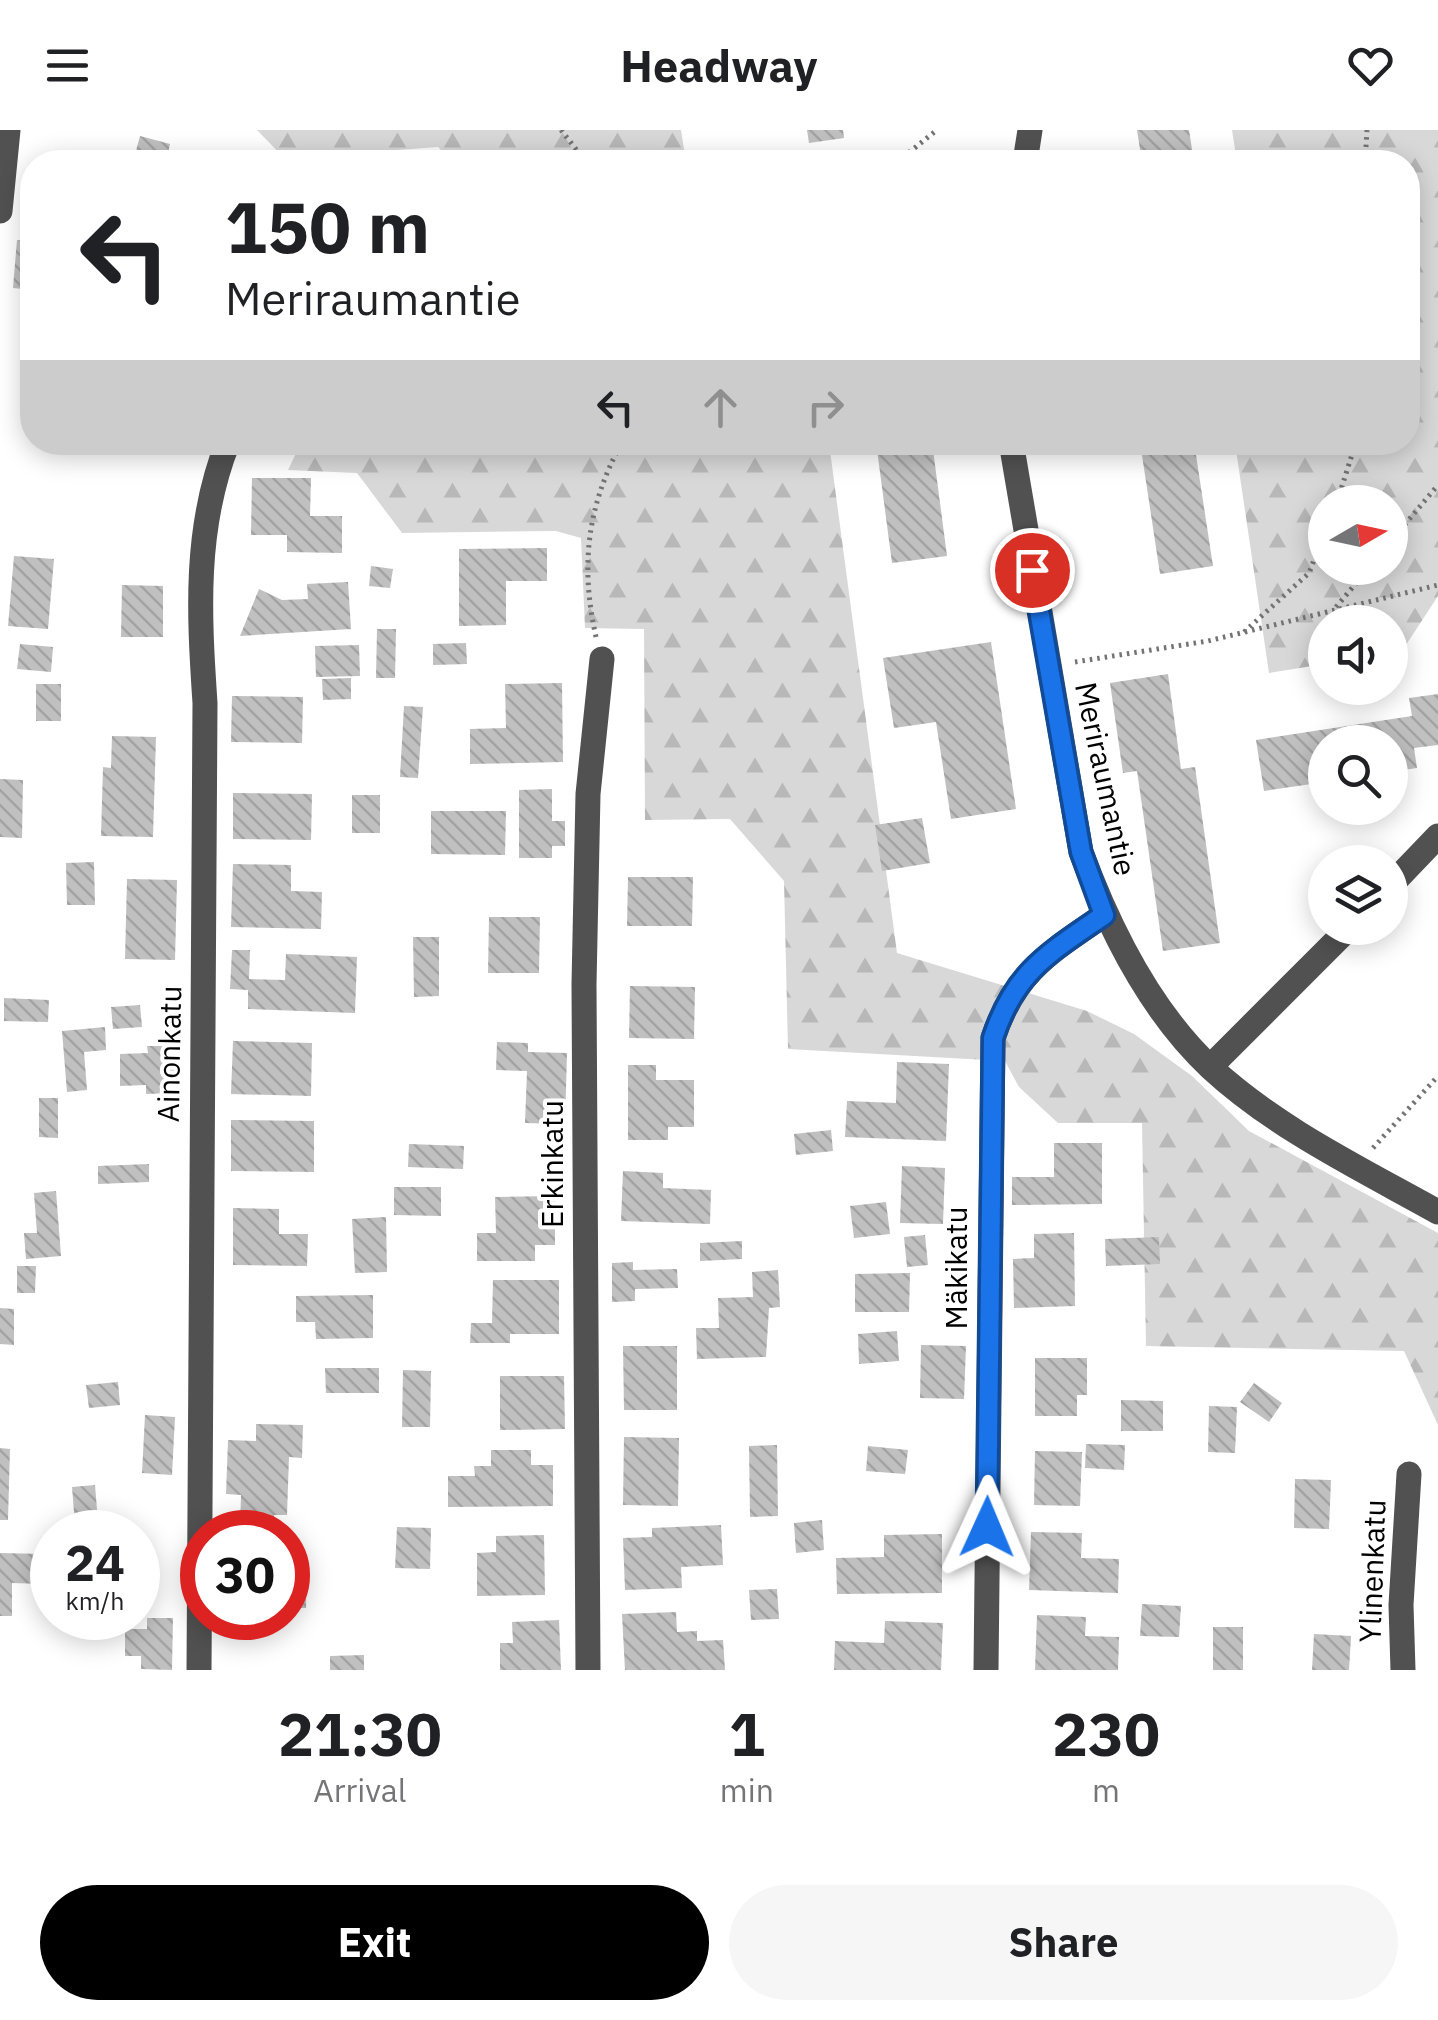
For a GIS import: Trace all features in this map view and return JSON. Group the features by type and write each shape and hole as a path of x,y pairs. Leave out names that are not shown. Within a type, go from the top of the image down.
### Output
{"street":[{"path":"0,211 8,130"},
{"name":"Ainonkatu","path":"198,1670 205,703 199,562 223,455"},
{"name":"Meriraumantie","path":"1012,455 1081,852 1104,915 1144,981 1210,1067 1265,1111 1438,1212"},
{"name":"Erkinkatu","path":"588,1670 585,946 588,794 602,659"},
{"path":"1408,867 1438,836"},
{"name":"Mäkikatu","path":"986,1670 993,1038 1003,1008 1033,964 1104,915"},
{"path":"1210,1067 1332,945"},
{"name":"Ylinenkatu","path":"1404,1670 1401,1605 1409,1474"}],"path":[{"path":"560,130 576,150"},
{"path":"912,150 937,130"},
{"path":"602,659 586,574 589,525 602,477 615,455"},
{"path":"1342,485 1352,455"},
{"path":"1408,520 1438,484"},
{"path":"1244,632 1308,573"},
{"path":"1337,605 1354,585"},
{"path":"1351,605 1438,585"},
{"path":"1070,662 1244,632 1308,616"},
{"path":"1356,1166 1438,1076"}],"green space":[{"path":"257,130 681,130 684,150 438,147 276,150"},
{"path":"1232,130 1438,130 1438,596 1408,642 1408,605 1308,605 1308,667 1269,673 1237,455 1420,455 1420,150 1235,150"},
{"path":"295,455 831,455 897,953 1087,1011 1134,1034 1192,1076 1249,1131 1438,1233 1438,1425 1404,1351 1146,1346 1142,1123 1058,1123 1019,1087 1005,1061 788,1049 784,881 730,819 645,820 644,629 585,628 581,538 556,531 402,533 357,473 288,470"}],"building":[{"path":"807,130 843,130 844,138 809,143"},
{"path":"1137,130 1189,130 1192,150 1140,150"},
{"path":"140,136 170,144 169,150 136,150"},
{"path":"17,240 20,240 20,289 13,288"},
{"path":"878,455 934,455 947,556 892,563"},
{"path":"1142,455 1196,455 1213,566 1160,574"},
{"path":"252,478 311,478 310,516 342,516 342,553 287,552 287,535 251,535"},
{"path":"547,548 547,581 506,581 506,625 459,626 459,549"},
{"path":"14,556 54,559 48,629 8,626"},
{"path":"371,566 393,569 390,588 369,586"},
{"path":"348,582 351,629 240,636 259,589 282,600 308,599 307,584"},
{"path":"122,585 163,586 163,637 121,637"},
{"path":"377,629 396,629 395,678 376,678"},
{"path":"991,642 1016,809 951,819 936,722 894,728 883,658"},
{"path":"466,643 467,664 433,665 433,644"},
{"path":"20,644 53,647 51,672 17,669"},
{"path":"359,645 360,676 316,677 315,646"},
{"path":"1168,674 1181,769 1195,767 1220,943 1163,951 1137,771 1123,773 1110,683"},
{"path":"351,678 351,699 323,700 322,679"},
{"path":"562,683 563,762 470,764 470,729 506,728 505,684"},
{"path":"36,684 61,684 61,721 36,721"},
{"path":"1438,694 1438,745 1414,748 1417,768 1408,769 1408,725 1354,725 1412,716 1409,698"},
{"path":"232,696 303,697 302,743 231,742"},
{"path":"404,706 423,707 418,778 400,777"},
{"path":"1308,732 1308,785 1264,791 1256,740"},
{"path":"112,736 156,737 153,837 101,836 103,767 111,768"},
{"path":"0,779 23,780 22,838 0,837"},
{"path":"552,789 552,821 565,821 565,846 552,846 552,858 519,858 519,790"},
{"path":"233,793 312,794 311,840 233,839"},
{"path":"352,795 380,795 380,833 352,833"},
{"path":"431,811 506,811 505,855 431,854"},
{"path":"922,818 930,863 882,871 875,825"},
{"path":"94,862 95,905 67,905 66,863"},
{"path":"233,864 291,865 291,891 322,892 321,929 231,927"},
{"path":"628,877 693,877 692,926 627,926"},
{"path":"127,879 177,880 175,960 125,959"},
{"path":"489,917 540,917 539,973 488,973"},
{"path":"413,937 439,937 439,996 414,997"},
{"path":"232,950 250,950 249,979 285,980 286,954 357,957 355,1013 248,1009 248,990 230,989"},
{"path":"630,986 695,987 694,1039 629,1038"},
{"path":"4,998 49,1000 48,1022 4,1021"},
{"path":"140,1005 142,1027 113,1029 111,1007"},
{"path":"105,1027 106,1050 84,1052 87,1090 67,1092 62,1031"},
{"path":"233,1041 312,1043 311,1096 231,1094"},
{"path":"497,1042 528,1043 528,1052 567,1053 565,1124 525,1123 527,1071 496,1070"},
{"path":"147,1046 174,1046 174,1093 146,1094 146,1085 120,1086 120,1054 148,1053"},
{"path":"897,1062 949,1064 946,1141 845,1137 847,1101 896,1103"},
{"path":"628,1065 656,1065 656,1080 694,1080 694,1127 668,1127 668,1140 628,1140"},
{"path":"39,1098 58,1098 58,1138 39,1137"},
{"path":"231,1120 314,1121 314,1172 231,1171"},
{"path":"831,1130 833,1151 796,1155 794,1134"},
{"path":"1054,1143 1102,1143 1102,1204 1012,1205 1012,1177 1054,1177"},
{"path":"409,1144 464,1146 463,1169 408,1167"},
{"path":"149,1164 149,1182 98,1184 98,1166"},
{"path":"902,1166 945,1168 943,1224 900,1223"},
{"path":"623,1171 663,1173 663,1188 711,1190 710,1224 621,1221"},
{"path":"394,1187 441,1187 441,1216 394,1215"},
{"path":"56,1191 61,1256 26,1259 24,1233 37,1233 34,1193"},
{"path":"555,1196 555,1245 535,1245 535,1261 477,1261 477,1233 496,1233 495,1197"},
{"path":"886,1202 890,1234 854,1238 850,1206"},
{"path":"233,1208 279,1209 279,1234 308,1234 307,1266 233,1265"},
{"path":"386,1217 387,1272 355,1273 352,1219"},
{"path":"1074,1233 1075,1306 1014,1308 1013,1259 1034,1258 1034,1234"},
{"path":"925,1235 928,1265 907,1267 904,1237"},
{"path":"1159,1237 1160,1264 1106,1266 1105,1239"},
{"path":"742,1241 742,1259 700,1261 700,1243"},
{"path":"633,1262 633,1270 677,1269 678,1288 635,1289 635,1301 612,1302 612,1263"},
{"path":"17,1266 36,1266 35,1293 17,1293"},
{"path":"778,1270 780,1307 769,1308 766,1357 697,1359 696,1328 719,1328 718,1298 753,1297 752,1272"},
{"path":"910,1273 909,1312 855,1312 855,1274"},
{"path":"493,1280 559,1280 559,1334 510,1334 510,1343 470,1343 471,1323 492,1323"},
{"path":"373,1295 373,1338 316,1339 315,1322 296,1322 296,1296"},
{"path":"0,1308 14,1309 14,1345 0,1344"},
{"path":"897,1331 899,1361 859,1364 858,1334"},
{"path":"921,1345 966,1346 964,1399 920,1398"},
{"path":"623,1346 677,1346 677,1410 624,1410"},
{"path":"1035,1358 1087,1358 1087,1395 1077,1395 1077,1416 1035,1416"},
{"path":"325,1368 379,1368 379,1393 326,1393"},
{"path":"403,1370 431,1371 430,1427 402,1427"},
{"path":"500,1376 564,1376 565,1429 500,1430"},
{"path":"118,1382 120,1405 89,1408 86,1385"},
{"path":"1254,1383 1282,1403 1269,1422 1240,1402"},
{"path":"1121,1400 1163,1401 1163,1431 1121,1431"},
{"path":"1209,1406 1237,1407 1235,1453 1208,1452"},
{"path":"145,1415 175,1417 172,1475 142,1473"},
{"path":"256,1424 303,1425 302,1458 289,1457 287,1510 241,1510 241,1495 226,1494 228,1440 256,1441"},
{"path":"624,1437 679,1438 678,1506 623,1505"},
{"path":"1086,1444 1125,1445 1124,1470 1085,1468"},
{"path":"777,1445 778,1516 750,1517 749,1446"},
{"path":"868,1446 908,1450 905,1474 866,1471"},
{"path":"0,1448 10,1449 8,1520 0,1520"},
{"path":"491,1450 531,1450 531,1465 553,1465 553,1506 448,1507 448,1476 475,1476 474,1466 491,1466"},
{"path":"1035,1451 1082,1452 1080,1506 1034,1505"},
{"path":"1295,1479 1331,1480 1329,1529 1294,1528"},
{"path":"95,1485 97,1510 74,1510 72,1487"},
{"path":"822,1520 824,1550 796,1553 794,1523"},
{"path":"721,1525 723,1565 681,1567 682,1588 625,1590 623,1538 652,1537 652,1528"},
{"path":"397,1527 431,1528 430,1569 395,1568"},
{"path":"1031,1532 1082,1533 1081,1558 1119,1559 1118,1593 1029,1590"},
{"path":"942,1534 942,1593 837,1594 836,1558 884,1557 884,1535"},
{"path":"544,1535 545,1595 477,1596 477,1553 496,1552 496,1536"},
{"path":"0,1553 30,1554 30,1584 12,1583 12,1616 0,1616"},
{"path":"777,1589 779,1619 751,1620 749,1590"},
{"path":"1142,1604 1181,1606 1179,1637 1140,1636"},
{"path":"676,1612 677,1632 697,1631 697,1641 723,1640 725,1670 625,1670 622,1614"},
{"path":"1037,1615 1086,1617 1085,1636 1119,1637 1118,1670 1035,1670"},
{"path":"160,1618 173,1618 172,1670 141,1669 141,1656 125,1656 125,1640 160,1640"},
{"path":"559,1620 561,1670 500,1670 500,1643 513,1643 512,1622"},
{"path":"885,1621 943,1623 941,1670 834,1670 835,1641 884,1643"},
{"path":"1213,1627 1243,1627 1243,1670 1213,1670"},
{"path":"1314,1634 1351,1636 1349,1670 1312,1670"},
{"path":"364,1655 364,1670 330,1670 330,1656"}],"route":[{"path":"987,1527 993,1038 1003,1008 1033,964 1104,915 1081,852 1032,570"}]}
